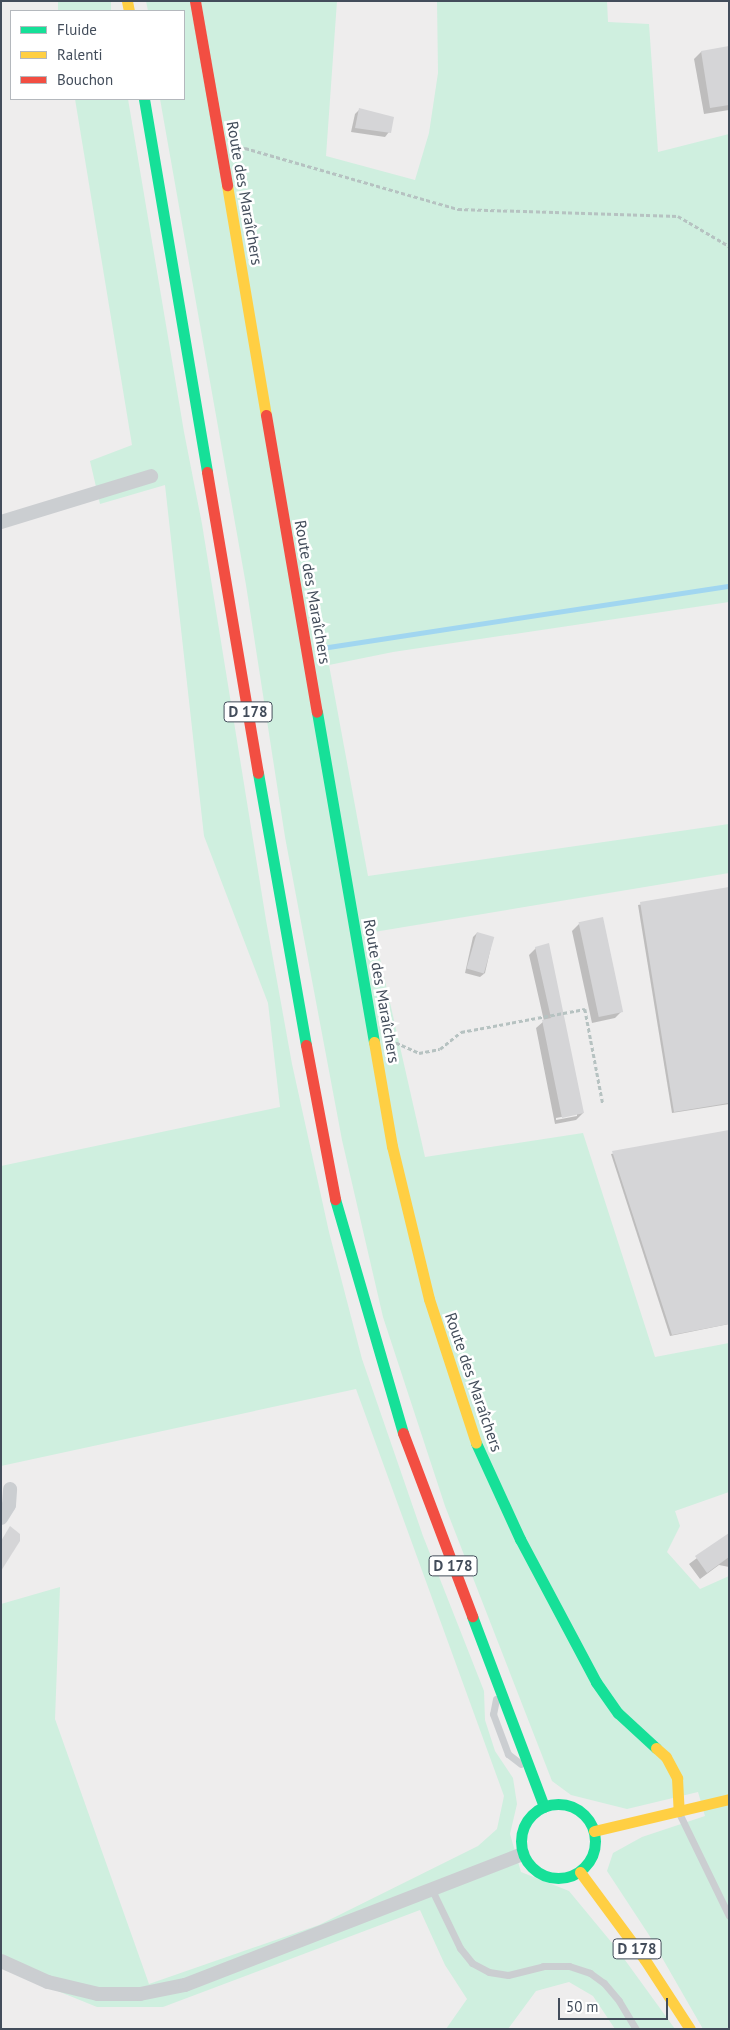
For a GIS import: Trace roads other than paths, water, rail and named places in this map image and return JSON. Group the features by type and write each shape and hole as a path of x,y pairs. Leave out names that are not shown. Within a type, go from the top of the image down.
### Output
{"main road":[{"name":"Route des Maraîchers","path":"195,1 392,1146 429,1300 477,1447 520,1539 596,1682 618,1713 666,1757 677,1778 679,1812"},
{"name":"D 178","path":"144,100 327,1164 347,1248 405,1441 544,1807"},
{"path":"594,1830 729,1799"},
{"path":"564,1805 573,1808 589,1821 594,1830 593,1853 580,1872 569,1877 547,1877 536,1872 523,1854 522,1832 534,1813 544,1807 564,1805"},
{"name":"D 178","path":"580,1872 645,1960 690,2029"}],"street":[{"path":"1,522 151,476"},
{"path":"1,1518 9,1505 10,1488"},
{"path":"1,1961 48,1982 98,1994 140,1994 194,1982 431,1888 523,1854"}],"lane":[{"path":"498,1684 493,1714 508,1754 533,1774"},
{"name":"Route des Maraîchers","path":"679,1812 729,1916"},
{"path":"431,1888 460,1948 472,1963 489,1972 508,1975 543,1966 569,1966 590,1973 614,1995 636,2029"}],"waterway":[{"path":"322,648 729,586"}]}
